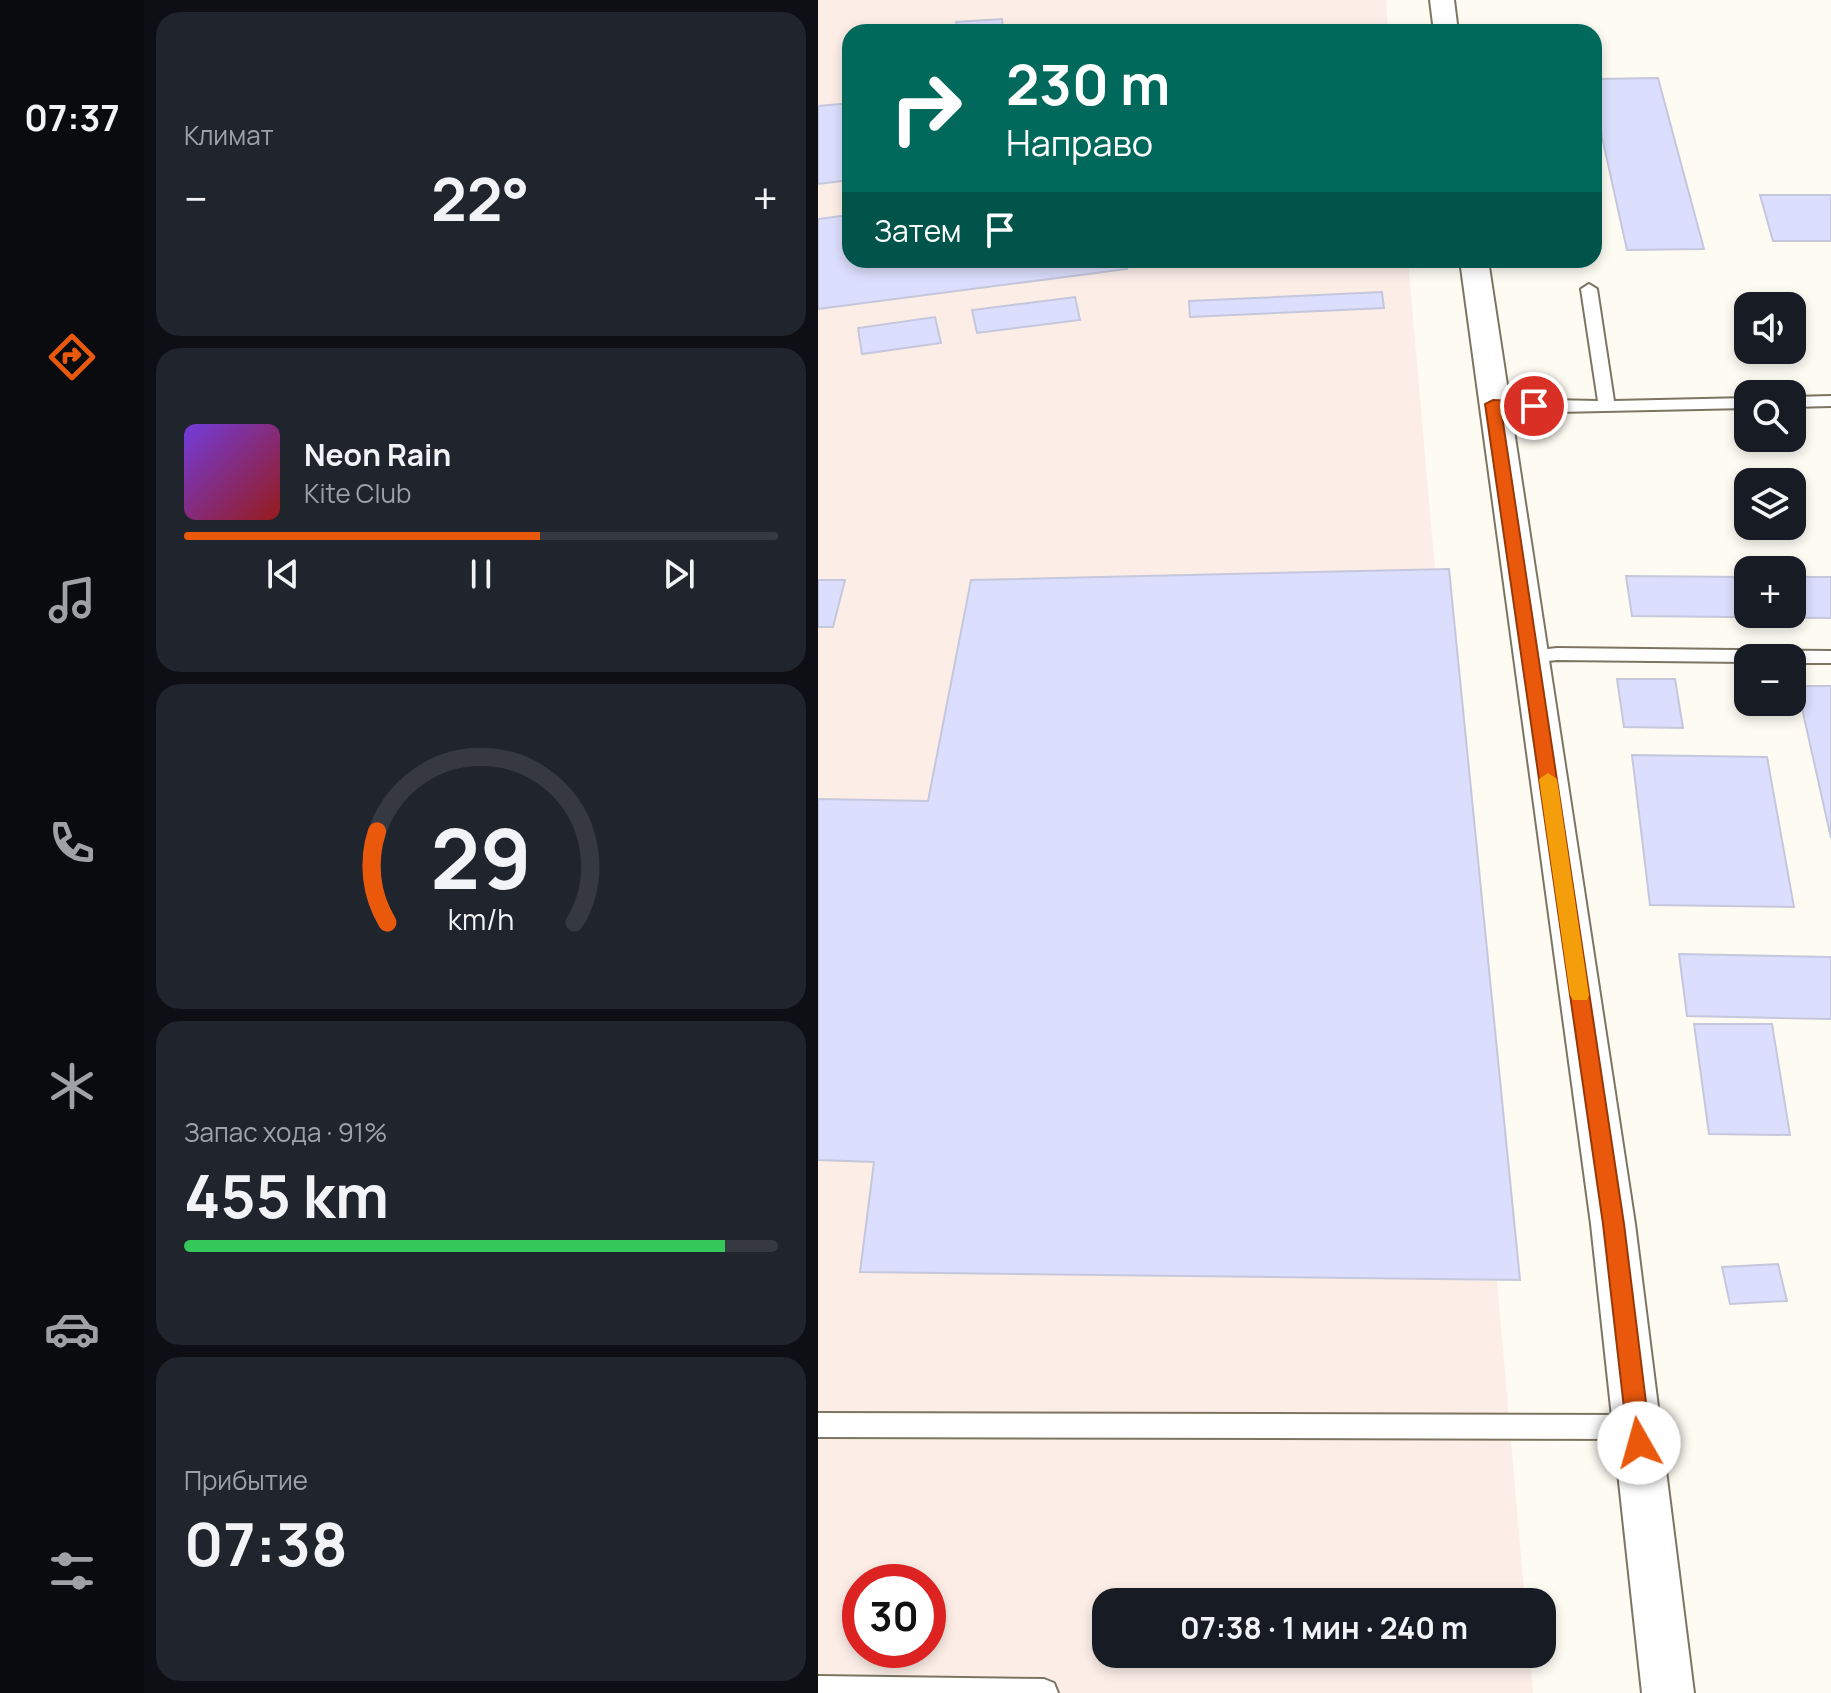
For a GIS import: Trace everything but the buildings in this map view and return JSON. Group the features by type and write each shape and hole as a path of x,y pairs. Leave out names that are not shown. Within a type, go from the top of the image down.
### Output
{"street":[{"path":"1442,0 1445,24"},
{"path":"1475,268 1613,1224 1668,1693"}],"lane":[{"path":"1589,289 1607,406"},
{"path":"1806,402 1831,401"},
{"path":"1493,404 1734,403"},
{"path":"1530,657 1557,654 1831,657"},
{"path":"818,1425 1637,1427"},
{"path":"818,1690 1044,1693"}],"shaded area":[{"path":"818,0 1386,0 1388,24 842,24 842,268 1409,268 1524,1588 1092,1588 1092,1668 1531,1668 1533,1693 818,1693"}],"slow traffic":[{"path":"1548,779 1580,995"}],"route":[{"path":"1534,406 1493,404 1613,1224 1639,1443"}]}
